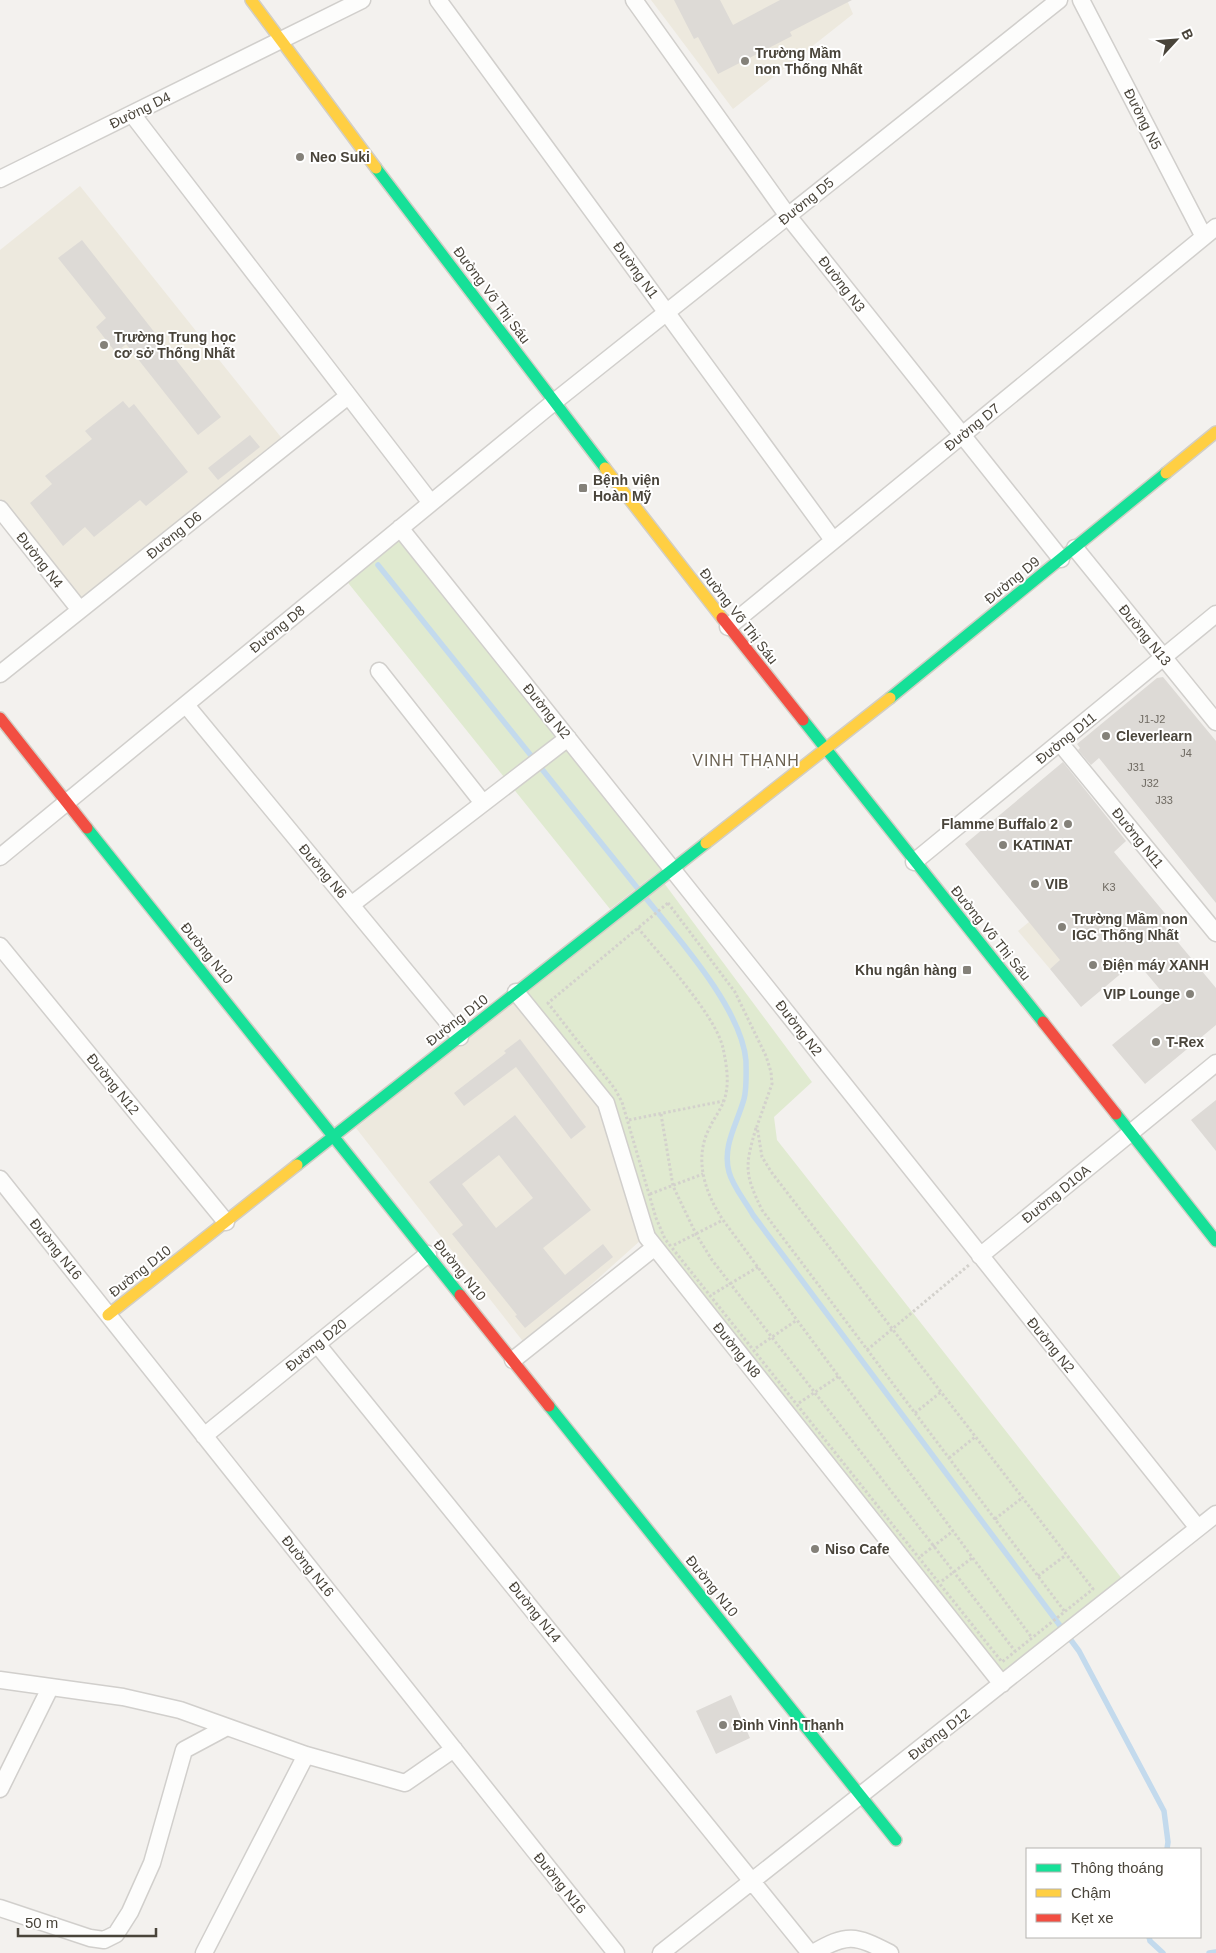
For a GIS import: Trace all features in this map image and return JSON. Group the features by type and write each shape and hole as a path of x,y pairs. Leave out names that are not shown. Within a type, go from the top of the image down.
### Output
{"street":[{"name":"Đường Võ Thị Sáu","path":"251,0 554,402 728,626 1216,1241"},
{"name":"Đường D4","path":"0,180 362,0"},
{"name":"Đường N1","path":"438,0 833,540"},
{"name":"Đường N3","path":"634,0 788,216 1060,559"},
{"name":"Đường D5","path":"554,402 1059,0"},
{"name":"Đường N5","path":"1081,0 1210,232"},
{"path":"132,114 430,503"},
{"name":"Đường D7","path":"728,626 1210,232"},
{"name":"Đường D6","path":"0,674 348,396"},
{"name":"Đường D8","path":"0,857 554,402"},
{"name":"Đường D9","path":"826,750 1216,432"},
{"name":"Đường N4","path":"0,509 80,610"},
{"name":"Đường N2","path":"400,528 1198,1528"},
{"name":"Đường N13","path":"1074,548 1216,722"},
{"name":"Đường D11","path":"914,862 1216,614"},
{"path":"379,671 483,803"},
{"name":"Đường N6","path":"186,705 460,1037"},
{"name":"Đường N10","path":"0,718 896,1840"},
{"path":"351,905 568,738"},
{"name":"Đường N11","path":"1060,743 1216,933"},
{"name":"Đường D10","path":"108,1315 655,882 826,750"},
{"name":"Đường N12","path":"0,946 226,1222"},
{"name":"Đường N8","path":"516,992 606,1103 647,1237 663,1247 1002,1684"},
{"name":"Đường D10A","path":"980,1256 1216,1063"},
{"name":"Đường N16","path":"0,1179 616,1953"},
{"path":"513,1360 663,1247"},
{"name":"Đường D20","path":"204,1436 428,1254"},
{"name":"Đường N14","path":"317,1344 811,1953"},
{"name":"Đường D12","path":"661,1953 1216,1514"},
{"path":"0,1680 122,1697 180,1710 306,1755 405,1783 454,1749"},
{"path":"0,1789 50,1688"},
{"path":"0,1908 90,1938 104,1940 116,1934 130,1912 152,1863 184,1750 227,1727"},
{"path":"204,1953 306,1755"},
{"path":"811,1953 833,1941 854,1938 890,1953"}],"path":[{"path":"1002,1662 710,1296 663,1247 660,1229 628,1120 616,1089 548,1003 668,902 735,992 772,1072 772,1084 756,1126 747,1158 751,1186 762,1210 1065,1612"},
{"path":"638,928 709,1017 723,1045 728,1082 724,1101 705,1137 703,1174 710,1199 758,1267 1032,1638"},
{"path":"628,1120 724,1101"},
{"path":"660,1114 673,1186 696,1234 729,1284 1015,1652"},
{"path":"756,1126 762,1157 772,1173 1093,1589"},
{"path":"649,1195 703,1174"},
{"path":"663,1247 724,1220"},
{"path":"867,1350 980,1256"},
{"path":"710,1296 758,1267"},
{"path":"753,1350 797,1320"},
{"path":"797,1404 838,1376"},
{"path":"915,1412 941,1392"},
{"path":"949,1458 975,1437"},
{"path":"995,1519 1022,1498"},
{"path":"919,1558 953,1531"},
{"path":"1038,1576 1066,1555"},
{"path":"939,1583 973,1558"}],"shaded area":[{"name":"Trường Mầm non Thống Nhất","path":"651,0 847,0 853,14 733,109"},
{"name":"Trường Trung học cơ sở Thống Nhất","path":"80,186 284,441 81,601 0,499 0,250"},
{"name":"Trường Mầm non IGC Thống Nhất","path":"1074,885 1105,923 1050,969 1018,931"},
{"path":"515,1000 600,1106 641,1240 525,1344 356,1128"}],"green space":[{"path":"398,535 669,863 610,909 345,579"},
{"path":"664,883 812,1082 774,1117 777,1140 1123,1580 1004,1674 653,1234 612,1099 526,993"}],"building":[{"path":"674,0 720,0 733,25 780,0 852,0 790,32 792,36 718,74 698,37 694,39"},
{"path":"82,240 221,417 198,435 126,344 116,353 96,327 106,318 58,258"},
{"path":"123,401 129,408 134,404 188,472 146,506 140,500 94,537 85,527 63,546 30,503 52,484 45,476 92,439 85,431"},
{"path":"250,435 260,447 218,480 208,468"},
{"path":"1163,677 1216,741 1216,903 1099,758 1091,765 1078,750 1080,748 1077,744 1157,678"},
{"path":"1063,762 1126,841 1114,852 1168,917 1161,922 1216,988 1216,1025 1145,1084 1112,1045 1168,999 1136,961 1081,1007 1050,969 1060,960 965,844"},
{"path":"520,1039 586,1127 571,1139 516,1067 464,1106 454,1093 506,1053 504,1051"},
{"path":"1216,1100 1216,1151 1191,1120"},
{"path":"515,1115 591,1210 543,1248 565,1275 603,1244 613,1257 525,1328 515,1316 517,1315 452,1234 463,1225 429,1182","holes":["499,1155 533,1198 496,1228 462,1184"]},
{"name":"Đình Vinh Thạnh","path":"731,1695 750,1738 716,1754 696,1711"}],"waterway":[{"path":"378,565 639,890"},
{"path":"645,897 706,974 733,1019 742,1041 746,1061 746,1090 727,1153 727,1162 733,1183 753,1215 1079,1651 1164,1811 1167,1848"},
{"path":"1149,1938 1163,1953"},
{"path":"1209,1953 1216,1952"}],"traffic: fast":[{"path":"376,168 605,468"},
{"path":"890,698 1166,473"},
{"path":"803,720 1043,1022"},
{"path":"87,828 460,1295"},
{"path":"297,1165 706,843"},
{"path":"1116,1114 1216,1241"},
{"path":"549,1406 896,1840"}],"traffic: slow":[{"path":"251,0 376,168"},
{"path":"1166,473 1216,432"},
{"path":"605,468 722,618"},
{"path":"706,843 890,698"},
{"path":"108,1315 297,1165"}],"traffic: jam":[{"path":"722,618 803,720"},
{"path":"0,718 87,828"},
{"path":"1043,1022 1116,1114"},
{"path":"460,1295 549,1406"}],"place":[{"name":"Trường Mầm non Thống Nhất","path":"745,61"},
{"name":"Neo Suki","path":"300,157"},
{"name":"Trường Trung học cơ sở Thống Nhất","path":"104,345"},
{"name":"Bệnh viện Hoàn Mỹ","path":"583,488"},
{"name":"Cleverlearn","path":"1106,736"},
{"name":"Flamme Buffalo 2","path":"1068,824"},
{"name":"KATINAT","path":"1003,845"},
{"name":"VIB","path":"1035,884"},
{"name":"Trường Mầm non IGC Thống Nhất","path":"1062,927"},
{"name":"Điện máy XANH","path":"1093,965"},
{"name":"Khu ngân hàng","path":"967,970"},
{"name":"VIP Lounge","path":"1190,994"},
{"name":"T-Rex","path":"1156,1042"},
{"name":"Niso Cafe","path":"815,1549"},
{"name":"Đình Vinh Thạnh","path":"723,1725"}],"district":[{"name":"VINH THẠNH","path":"746,760"}]}
